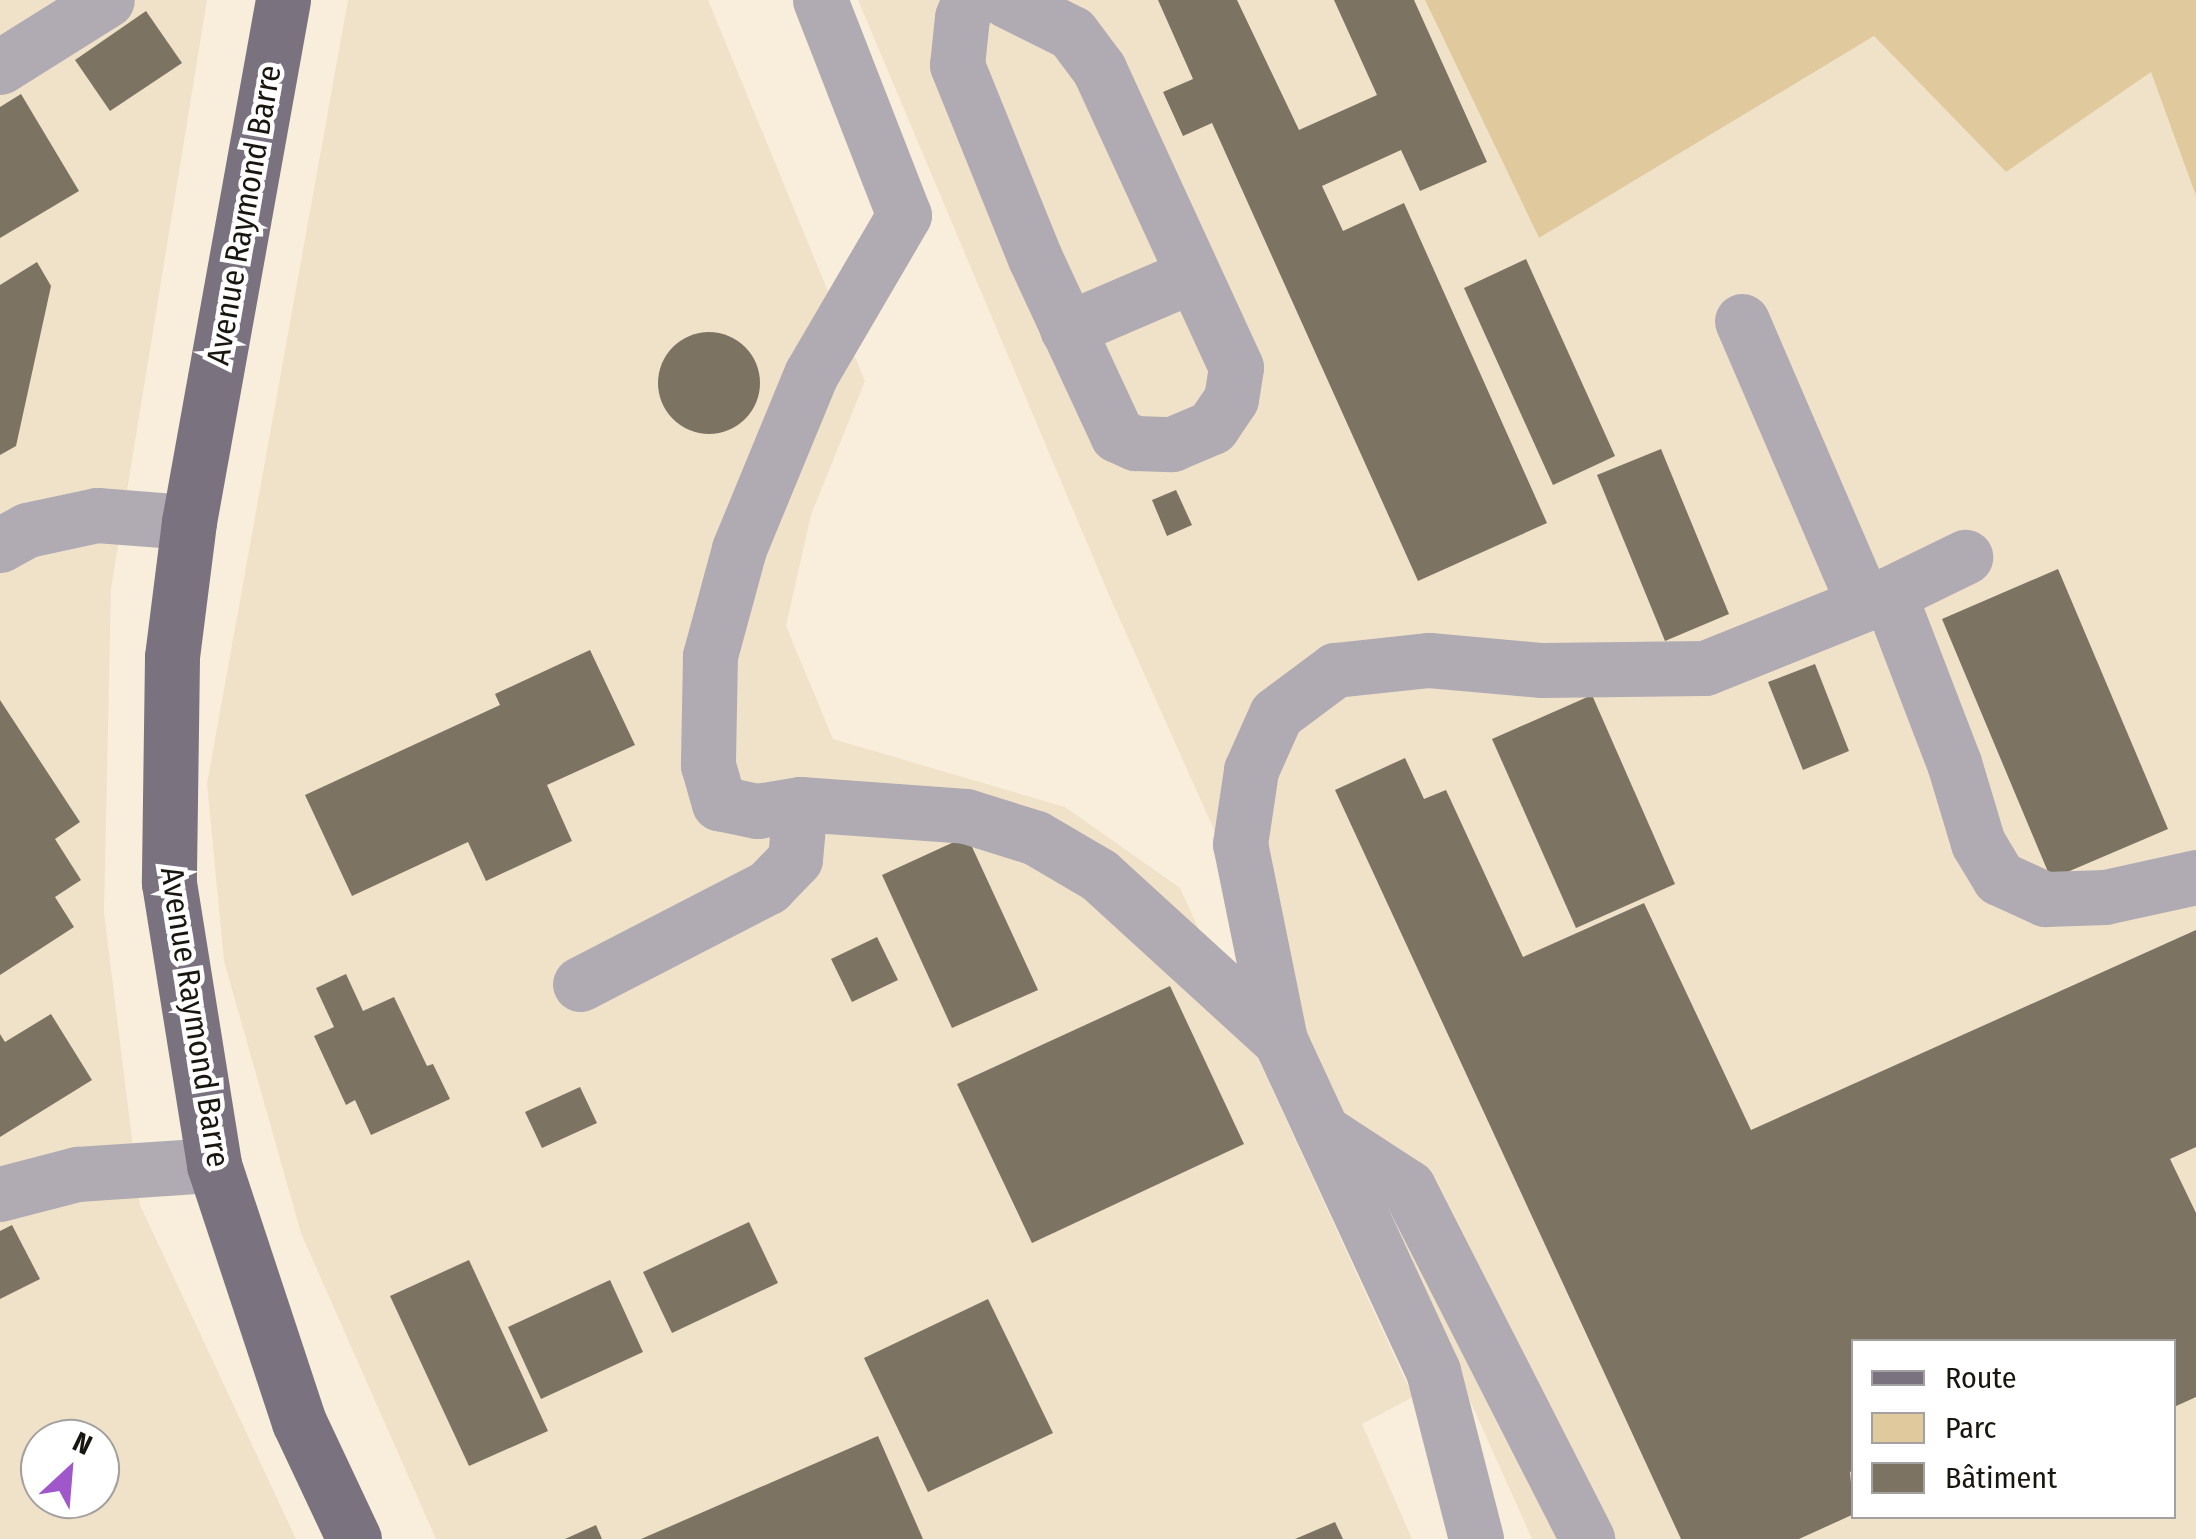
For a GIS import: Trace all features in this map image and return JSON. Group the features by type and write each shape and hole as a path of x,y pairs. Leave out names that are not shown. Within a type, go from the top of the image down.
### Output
{"main road":[{"name":"Avenue Raymond Barre","path":"283,0 189,522 172,657 170,883 214,1165 299,1422 354,1539"}],"lane":[{"path":"0,67 107,0"},
{"path":"820,0 904,214 811,374 739,549 710,656 708,764 719,803 757,811 800,804 966,816 1036,838 1099,875 1280,1040"},
{"path":"970,0 962,17 957,65 984,142 1117,435 1135,443 1172,444 1212,427 1232,398 1236,368 1099,69 1072,33 1006,0"},
{"path":"1067,330 1193,275"},
{"path":"1742,321 1954,763 1978,843 1999,878 2046,900 2105,897 2196,877"},
{"path":"0,546 27,530 97,515 189,522"},
{"path":"1476,1539 1433,1370 1280,1040 1240,844 1251,770 1276,714 1335,670 1429,660 1542,670 1705,668 1876,599 1965,557"},
{"path":"580,984 768,888 795,859 800,804"},
{"path":"1322,1131 1408,1188 1588,1539"},
{"path":"0,1194 77,1174 214,1165"}],"shaded area":[{"path":"0,0 207,0 111,589 104,912 140,1205 296,1539 0,1539"},
{"path":"348,0 708,0 865,381 811,515 786,626 833,739 1065,807 1180,888 1413,1397 1362,1424 1412,1539 436,1539 301,1233 224,961 207,784"},
{"path":"858,0 1425,0 1539,238 1874,36 2006,172 2151,71 2196,196 2196,1539 1532,1539 1112,602"}],"green space":[{"path":"1425,0 2196,0 2196,196 2151,72 2006,172 1874,36 1539,238"}],"building":[{"path":"1158,0 1237,0 1299,130 1377,95 1334,0 1414,0 1487,162 1420,191 1401,150 1322,186 1343,231 1404,203 1547,523 1418,581 1212,123 1183,136 1163,92 1193,79"},
{"path":"146,11 182,63 110,111 75,60"},
{"path":"21,94 79,191 0,238 0,107"},
{"path":"1526,259 1615,456 1553,485 1464,288"},
{"path":"37,262 51,286 16,446 0,455 0,285"},
{"path":"709,332 728,336 745,347 756,364 760,383 756,402 745,419 728,430 709,434 690,430 673,419 662,402 658,383 662,364 673,347 690,336"},
{"path":"1661,449 1729,614 1665,641 1597,475"},
{"path":"1176,490 1192,525 1167,536 1152,500"},
{"path":"2058,569 2168,829 2051,879 1942,619"},
{"path":"590,650 635,745 547,785 572,841 486,881 468,842 352,896 305,795 500,705 495,694"},
{"path":"1815,664 1849,751 1803,770 1768,682"},
{"path":"1592,695 1675,884 1576,928 1492,739"},
{"path":"0,700 80,822 55,839 81,880 55,897 74,927 0,975"},
{"path":"1405,758 1424,799 1446,790 1523,957 1644,903 1751,1130 2196,930 2196,1147 2170,1159 2196,1213 2196,1397 2176,1406 2176,1339 1851,1339 1851,1515 1799,1539 1681,1539 1335,790"},
{"path":"967,836 1038,990 952,1028 882,875"},
{"path":"877,937 898,980 852,1002 831,959"},
{"path":"346,974 363,1011 394,997 427,1066 433,1064 450,1099 371,1135 355,1100 346,1105 314,1036 334,1027 316,988"},
{"path":"1170,986 1244,1144 1032,1243 957,1084"},
{"path":"51,1014 92,1080 0,1137 0,1034 5,1042"},
{"path":"580,1087 597,1123 542,1148 525,1112"},
{"path":"749,1222 778,1283 672,1333 643,1272"},
{"path":"12,1225 40,1279 0,1299 0,1231"},
{"path":"469,1260 548,1431 469,1466 390,1296"},
{"path":"610,1280 643,1352 541,1399 508,1327"},
{"path":"988,1299 1053,1433 928,1492 864,1358"},
{"path":"878,1436 923,1539 641,1539"},
{"path":"1335,1522 1343,1539 1295,1539"},
{"path":"596,1525 602,1539 565,1539"}]}
